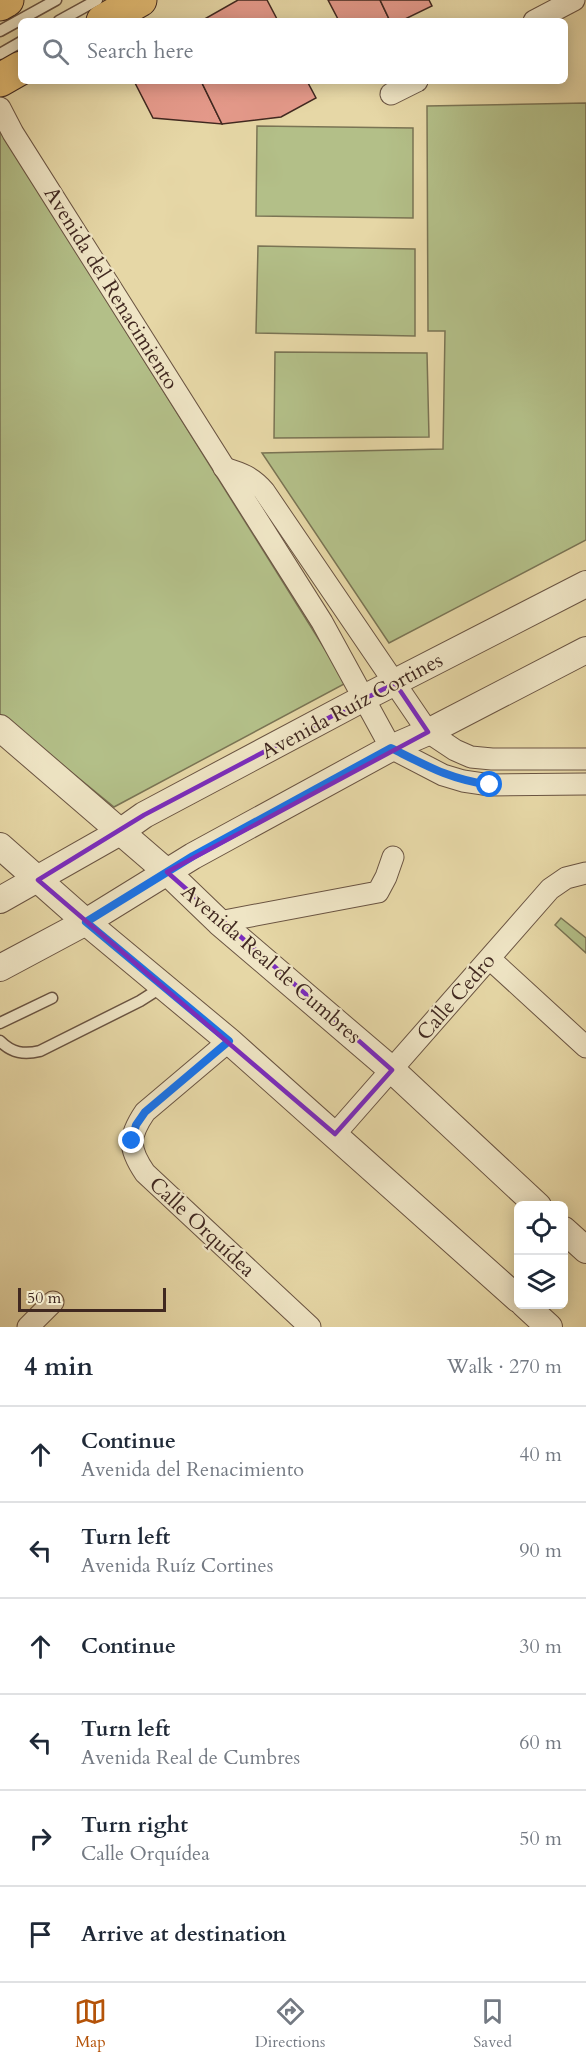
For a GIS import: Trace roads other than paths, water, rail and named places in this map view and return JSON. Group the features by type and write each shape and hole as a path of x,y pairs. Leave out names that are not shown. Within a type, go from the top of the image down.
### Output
{"main road":[{"path":"0,4 7,0"},
{"path":"108,18 140,0"},
{"path":"0,80 18,70"}],"street":[{"path":"540,18 574,0"},
{"path":"391,94 411,84"},
{"name":"Avenida del Renacimiento","path":"0,108 13,133 322,622 362,699 391,748"},
{"path":"224,468 255,480 264,491 428,732 455,750 471,757 586,759"},
{"name":"Avenida Ruíz Cortines","path":"0,900 120,832 144,815 362,699 586,584"},
{"path":"0,968 86,922 167,872 391,748 428,732 586,650"},
{"name":"Avenida Real de Cumbres","path":"0,728 11,745 167,872 219,922 392,1070 533,1201"},
{"path":"391,748 443,774 463,781 490,785 586,784"},
{"path":"0,846 86,922 229,1041 514,1295"},
{"path":"219,922 378,892 393,857"},
{"name":"Calle Cedro","path":"335,1134 550,889 566,878 586,873"},
{"path":"490,959 586,1047"},
{"name":"Calle Orquídea","path":"229,1041 145,1112 136,1125 132,1141 134,1156 145,1173 310,1327"},
{"path":"568,1234 586,1250"},
{"path":"28,1327 53,1302"},
{"path":"529,1309 549,1327"}],"lane":[{"path":"23,18 56,0"},
{"path":"64,18 97,0"},
{"path":"0,31 18,21"},
{"path":"0,54 18,44"},
{"path":"0,1041 15,1052 26,1054 40,1051 140,1001 163,986"},
{"path":"0,1023 52,998"}]}
